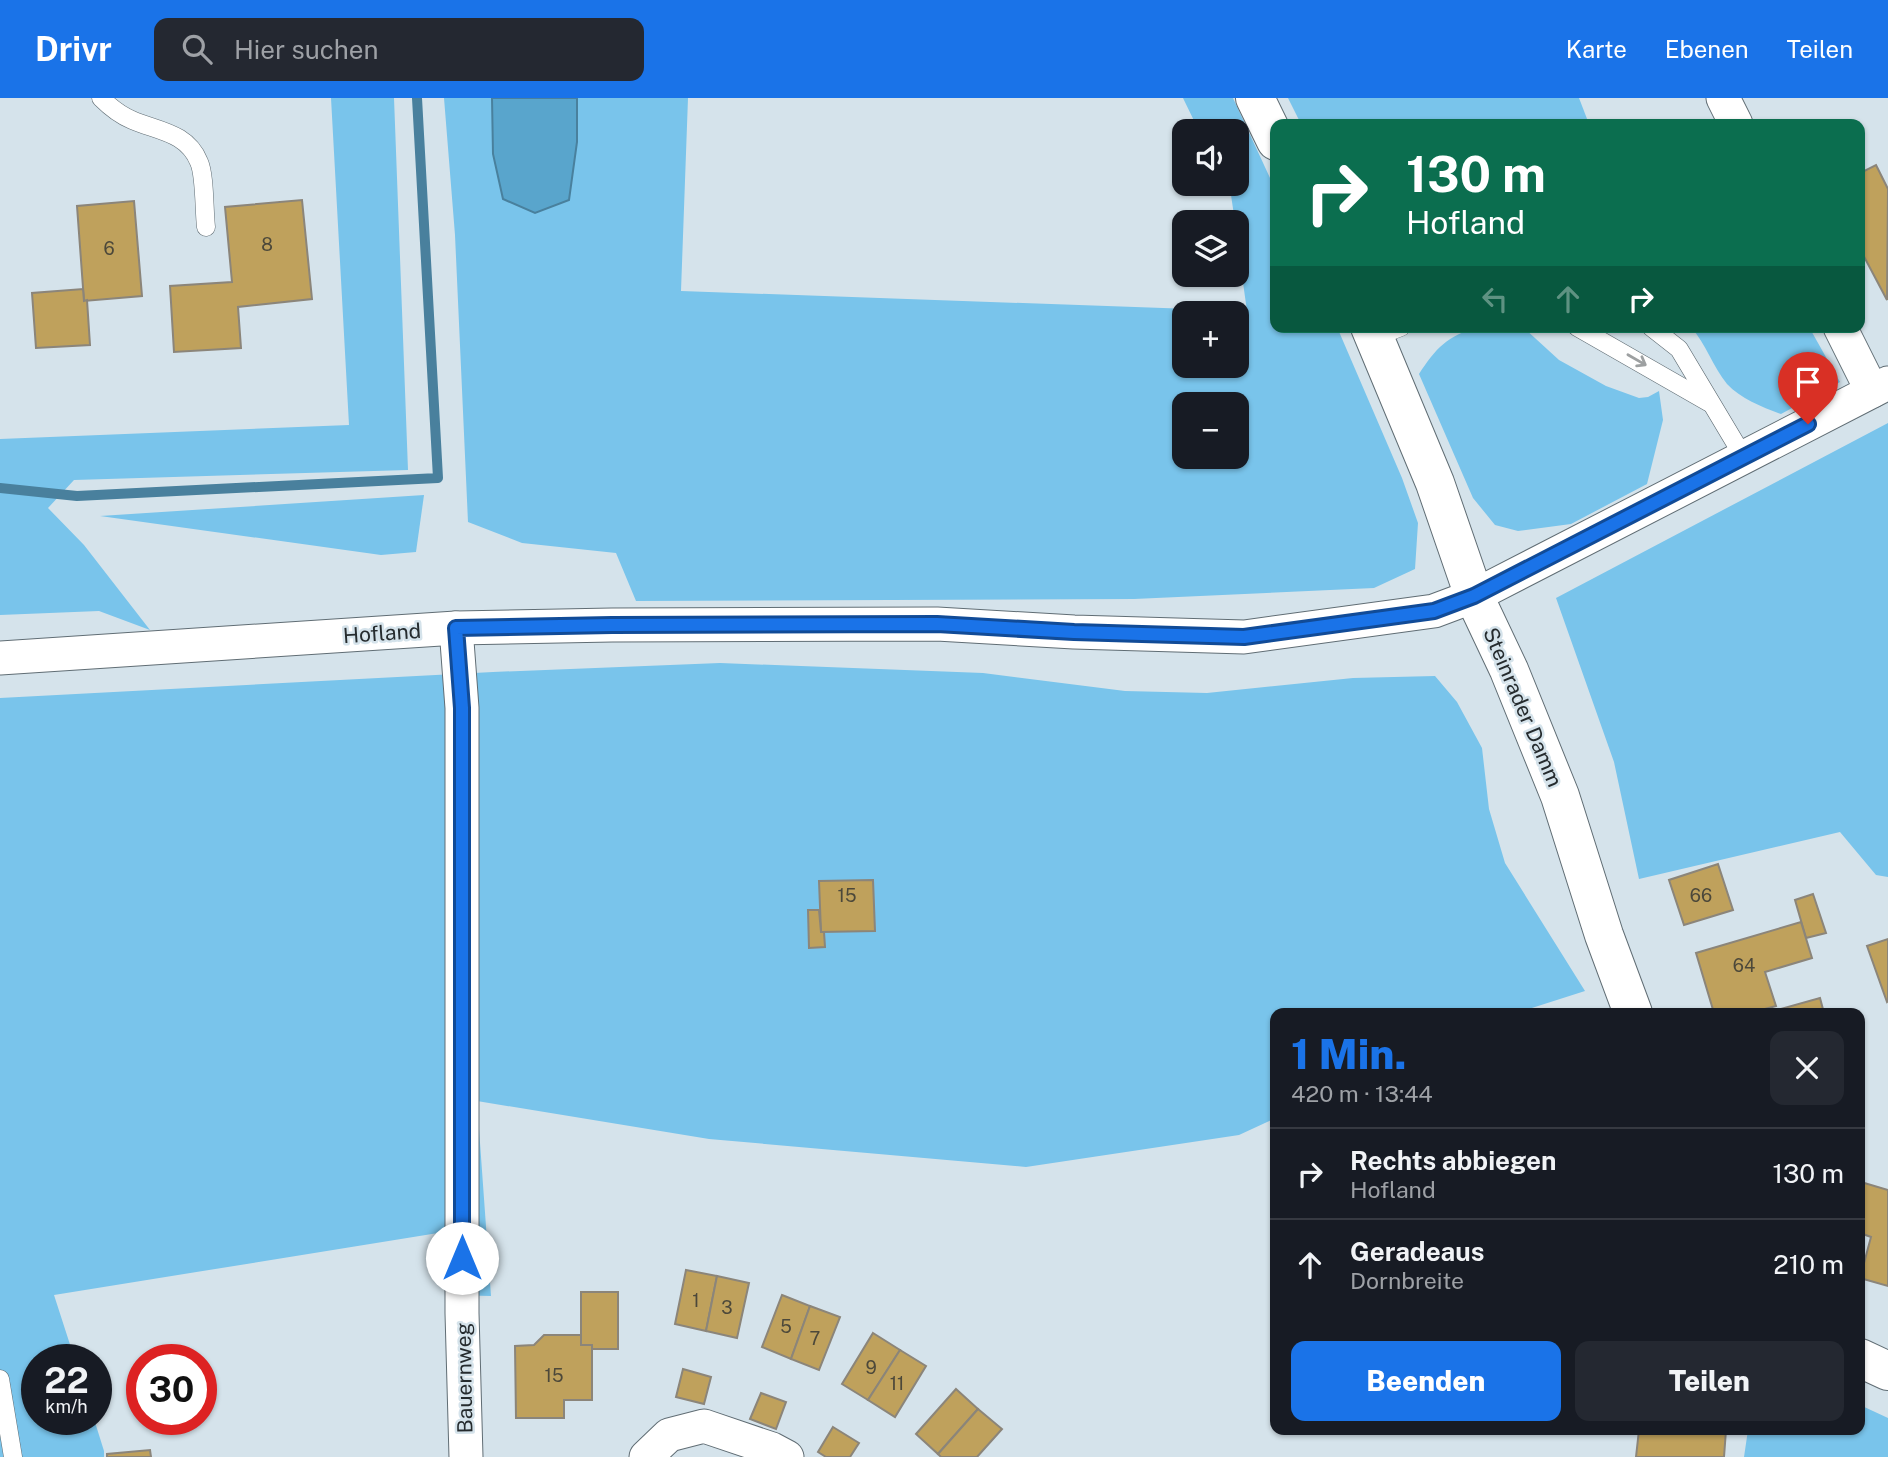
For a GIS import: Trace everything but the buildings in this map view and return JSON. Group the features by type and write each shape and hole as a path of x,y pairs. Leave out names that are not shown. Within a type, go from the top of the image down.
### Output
{"main road":[{"path":"1255,98 1270,129"},
{"name":"Steinrader Damm","path":"1383,333 1474,596 1509,670 1560,796 1604,935 1631,1008"},
{"path":"1865,1360 1888,1371"}],"street":[{"path":"1723,98 1734,119"},
{"path":"1844,333 1880,387"},
{"name":"Hofland","path":"0,658 456,628 612,625 937,624 1074,632 1244,637 1434,611 1474,596 1880,387"},
{"name":"Bauernweg","path":"456,628 462,708 462,1313 466,1457"},
{"path":"646,1457 669,1435 704,1426 772,1449 787,1457"}],"lane":[{"path":"101,98 110,108 131,120 179,136 191,148 200,163 206,227"},
{"path":"1588,333 1712,403"},
{"path":"1659,333 1679,349 1743,456"},
{"path":"0,1379 13,1457"}],"shaded area":[{"path":"331,98 394,98 408,470 74,480 48,508 84,545 150,630 99,611 0,615 0,439 349,425"},
{"path":"444,98 492,98 493,154 569,199 577,142 577,98 688,98 681,291 1172,308 1172,378 1249,378 1249,301 1246,301 1244,287 1249,287 1249,210 1233,210 1231,196 1249,196 1249,133 1270,178 1270,333 1340,333 1402,478 1418,523 1415,569 1374,588 1134,599 636,601 616,553 522,543 468,522 455,235"},
{"path":"492,98 577,98 577,142 569,200 535,213 503,199 493,154"},
{"path":"1183,98 1233,98 1243,119 1193,119"},
{"path":"1288,98 1579,98 1587,119 1298,119"},
{"path":"1529,333 1559,360 1606,386 1639,398 1659,391 1663,420 1647,484 1571,524 1518,531 1495,525 1473,498 1419,374 1443,344 1458,334"},
{"path":"1695,333 1812,333 1840,382 1781,414 1745,398 1727,384"},
{"path":"1888,423 1888,877 1876,875 1840,832 1639,879 1614,762 1556,598"},
{"path":"424,495 416,552 381,555 100,516"},
{"path":"720,663 983,673 1125,691 1207,693 1353,678 1435,676 1457,702 1482,748 1489,809 1505,863 1585,991 1532,1008 1270,1008 1270,1121 1239,1135 1026,1167 709,1139 477,1101 491,1296 449,1295 438,1233 54,1295 70,1344 21,1344 21,1435 99,1435 104,1457 0,1457 0,698"},
{"path":"1865,1407 1888,1418 1888,1457 1744,1457 1747,1435 1865,1435"}],"waterway":[{"path":"0,488 77,496 438,478 417,98"}],"route":[{"path":"462,1258 462,708 456,628 937,624 1074,632 1244,637 1434,611 1474,596 1808,424"}]}
